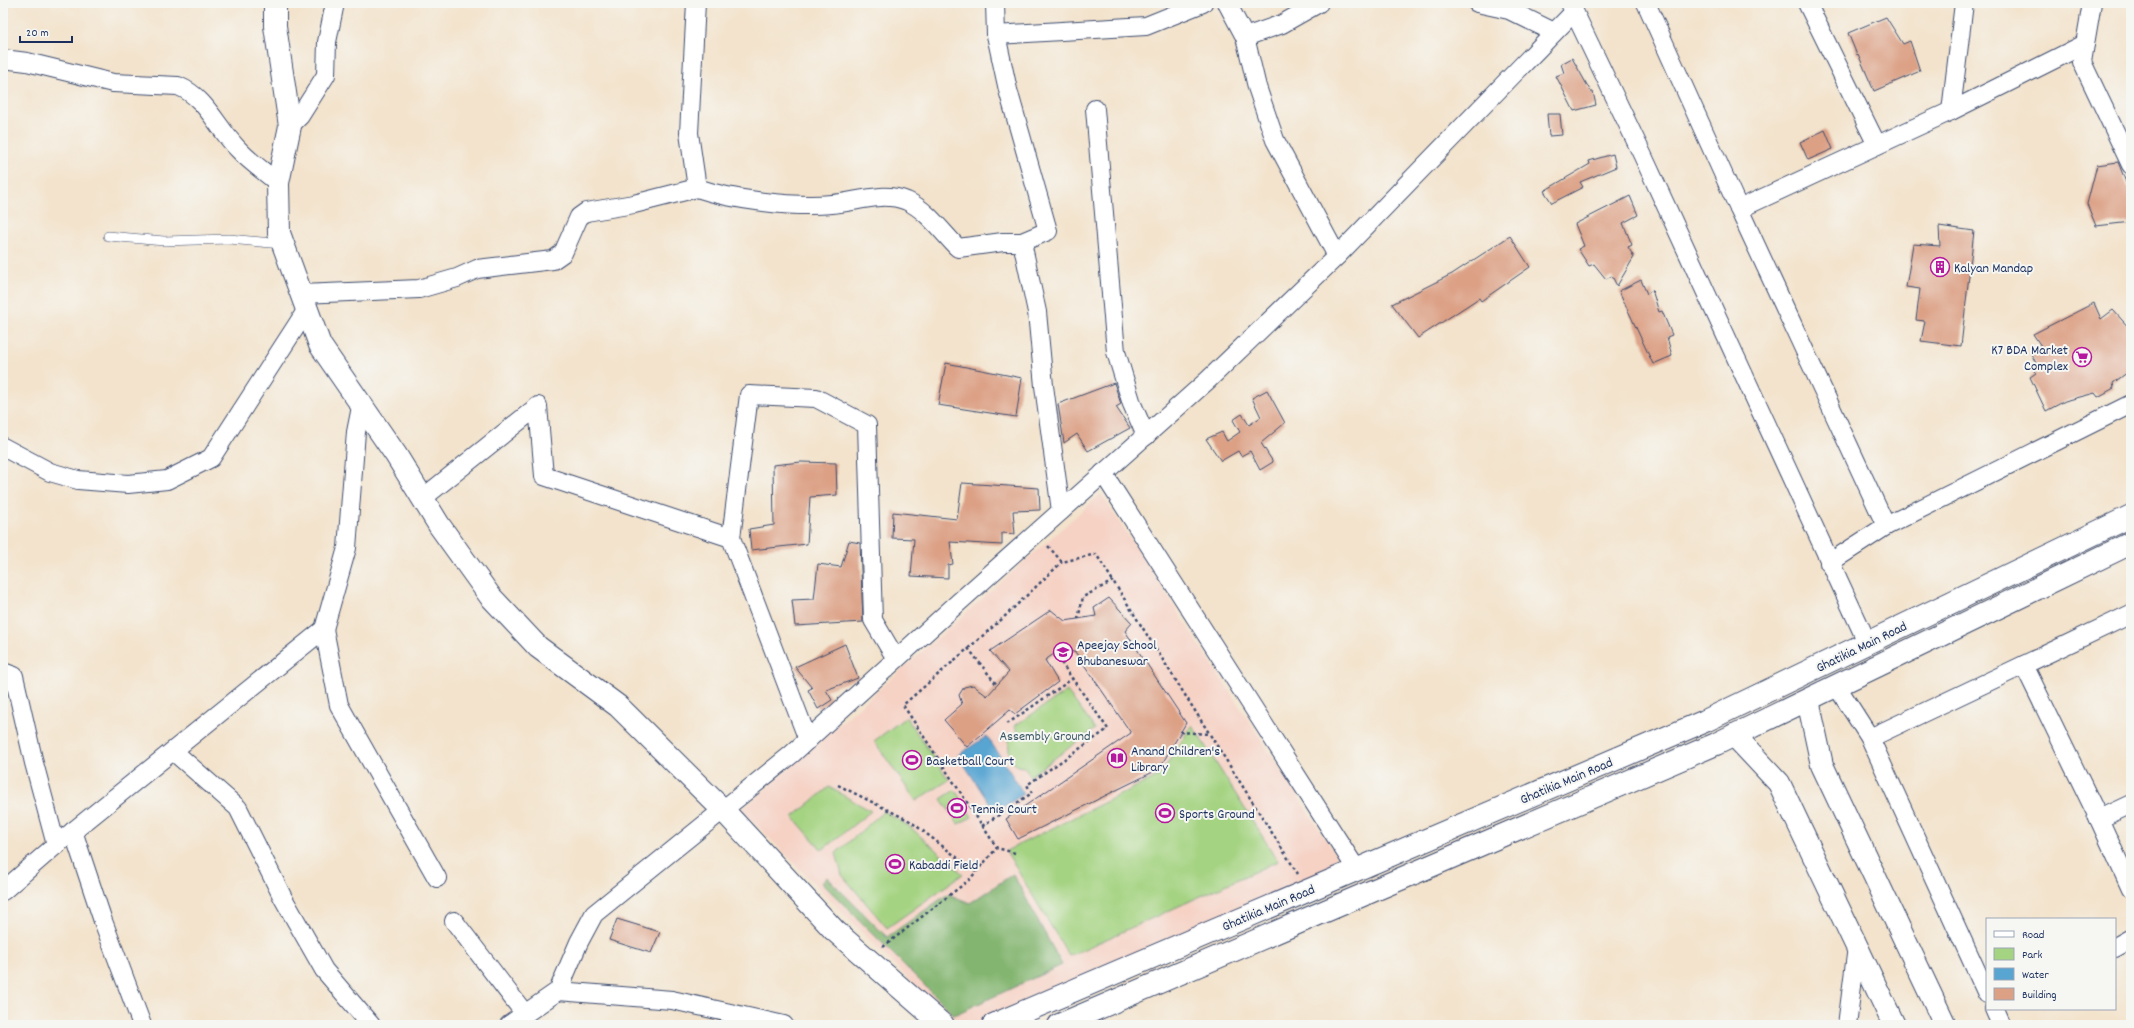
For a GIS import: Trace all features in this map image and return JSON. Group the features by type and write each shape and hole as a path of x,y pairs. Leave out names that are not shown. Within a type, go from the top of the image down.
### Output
{"street":[{"path":"275,3 275,26 290,126 278,183 279,233 320,345 361,407 396,455 439,525 490,596 538,647 618,706 724,811 834,930 943,1025"},
{"path":"290,126 300,116 326,75 327,42 335,3"},
{"path":"696,3 689,133 697,188"},
{"path":"304,303 419,289 457,278 477,268 553,260 563,253 578,217 586,212 634,204 697,188 721,196 784,203 831,205 885,196 907,202 924,214 958,248 1003,242 1022,242 1048,231 1008,90 996,35 995,3"},
{"path":"996,35 1146,26 1203,3"},
{"path":"1227,3 1245,37 1257,86 1275,140 1337,256"},
{"path":"1245,37 1282,24 1319,3"},
{"path":"1477,3 1509,10 1554,32"},
{"path":"1646,3 1739,209 1886,526"},
{"path":"1807,3 1877,145"},
{"path":"1951,111 1964,3"},
{"path":"2092,3 2082,62 2131,165"},
{"path":"509,1025 558,991 579,942 594,914 724,811 808,740 896,659 1208,380 1337,256 1554,32 1572,8 1644,156 1829,563 1867,642"},
{"path":"1739,209 1951,111 2085,44"},
{"path":"3,59 26,62 113,83 178,86 188,90 199,98 239,150 278,183"},
{"path":"1095,109 1116,352 1132,404 1146,436"},
{"path":"1022,242 1037,312 1044,386 1061,512"},
{"path":"3,446 50,472 78,480 128,484 167,480 211,458 304,303"},
{"path":"808,740 731,538 749,395 816,398 867,425 874,620 896,659"},
{"path":"1829,563 1886,526 2131,404"},
{"path":"422,498 538,406 544,476 731,538"},
{"path":"361,407 356,432 347,548 324,629 339,705 437,878"},
{"path":"1103,473 1357,870"},
{"name":"Ghatikia Main Road","path":"993,1025 1705,721 2131,516"},
{"name":"Ghatikia Main Road","path":"1059,1025 1734,735 2131,544"},
{"path":"2036,561 2049,583"},
{"path":"1870,738 2131,614"},
{"path":"3,891 73,831 324,629"},
{"path":"2024,665 2099,819 2131,889"},
{"path":"3,672 14,676 34,763 56,845"},
{"path":"1836,685 1870,738 1986,992"},
{"path":"1808,700 1822,765 1945,1025"},
{"path":"1734,735 1779,783 1894,1025"},
{"path":"172,751 238,808 283,898 324,970 371,1025"},
{"path":"1569,779 1579,802"},
{"path":"2099,819 2131,804"},
{"path":"73,831 103,921 142,1025"},
{"path":"454,921 525,1014"},
{"path":"2116,946 2131,938"},
{"path":"1847,1025 1857,946"},
{"path":"558,991 672,1000 784,1025"}],"lane":[{"path":"108,236 164,241 229,239 283,244"}],"path":[{"path":"1037,533 1062,562"},
{"path":"1015,853 997,848 903,705 1002,619 1062,562 1096,554 1308,890"},
{"path":"1078,619 1083,597 1113,581"},
{"path":"968,648 997,685"},
{"path":"982,826 1032,793 1027,785 1108,730 1055,654"},
{"path":"1007,724 1072,679"},
{"path":"1180,732 1210,734"},
{"path":"838,784 910,821 976,872"},
{"path":"868,960 969,880 997,848"}],"shaded area":[{"name":"Apeejay School Bhubaneswar","path":"1101,494 1344,867 973,1025 953,1025 742,810"}],"green space":[{"name":"Assembly Ground","path":"1067,691 1095,729 1030,776 1024,767 1015,764 1010,757 1009,738 1018,732 1014,726"},
{"name":"Basketball Court","path":"906,717 949,780 916,801 874,741"},
{"name":"Sports Ground","path":"1192,725 1278,861 1069,956 1006,851 1160,775"},
{"path":"829,787 871,811 822,850 793,817"},
{"name":"Tennis Court","path":"955,790 972,817 958,824 941,799"},
{"name":"Kabaddi Field","path":"884,811 910,827 963,874 887,928 842,875 836,853"},
{"path":"1013,874 1062,965 954,1015 822,883 827,877 887,937 948,894 970,903"}],"water":[{"path":"987,736 1024,794 995,812 958,755"}],"building":[{"path":"1886,17 1903,44 1910,41 1920,71 1874,91 1848,33"},
{"path":"1572,58 1591,92 1593,92 1596,105 1574,111 1556,76 1564,73 1561,64"},
{"path":"1547,114 1560,114 1562,135 1549,136"},
{"path":"1825,130 1833,149 1808,160 1800,142"},
{"path":"1613,154 1616,167 1580,182 1583,187 1552,203 1544,191 1590,164 1589,161"},
{"path":"2118,162 2131,195 2131,222 2096,226 2087,204 2097,165"},
{"path":"1630,196 1638,215 1623,223 1632,245 1628,247 1634,257 1617,286 1612,276 1606,279 1594,264 1589,266 1578,249 1584,246 1575,224"},
{"name":"Kalyan Mandap","path":"1939,226 1974,231 1961,346 1921,341 1925,321 1916,320 1920,289 1906,287 1913,244 1940,246"},
{"path":"1510,236 1530,267 1481,301 1479,298 1418,338 1392,304 1452,274"},
{"path":"1641,280 1647,294 1652,290 1659,312 1662,311 1672,335 1667,337 1672,356 1653,364 1619,291"},
{"name":"K7 BDA Market Complex","path":"2094,303 2101,319 2113,310 2131,330 2131,370 2113,383 2114,388 2098,397 2095,393 2065,401 2046,411 2030,377 2036,373 2033,365 2036,363 2030,352 2041,346 2033,334"},
{"path":"946,363 1022,378 1016,417 938,405"},
{"path":"1114,383 1121,404 1116,407 1130,428 1088,451 1077,434 1064,443 1058,404"},
{"path":"1267,390 1285,423 1261,443 1273,462 1260,470 1250,451 1241,456 1238,451 1221,461 1206,439 1222,432 1227,441 1240,432 1233,420 1242,414 1249,425 1261,417 1252,398"},
{"path":"801,462 836,463 837,495 810,497 807,544 751,550 749,529 774,525 773,465"},
{"path":"962,483 1039,488 1040,510 1013,511 1015,534 1002,533 1002,545 950,542 953,564 948,565 948,578 911,576 914,539 892,538 893,512 957,519"},
{"path":"849,541 860,543 863,622 795,626 792,600 814,599 818,564 841,567"},
{"path":"1109,598 1132,623 1125,631 1186,723 1159,769 1018,839 1006,819 1131,733 1076,653 1063,648 1045,660 1058,682 1015,714 1010,710 967,747 944,720 962,704 959,695 964,687 973,685 987,696 1009,672 990,651 1051,610 1065,621 1096,616 1094,608"},
{"path":"845,644 858,678 826,690 832,700 818,709 808,690 812,688 795,667"},
{"path":"617,919 660,932 651,953 609,940"}],"place":[{"name":"Kalyan Mandap","path":"1940,267"},
{"name":"K7 BDA Market Complex","path":"2082,357"},
{"name":"Apeejay School Bhubaneswar","path":"1063,652"},
{"name":"Anand Children's Library","path":"1117,758"},
{"name":"Basketball Court","path":"912,760"},
{"name":"Tennis Court","path":"957,808"},
{"name":"Sports Ground","path":"1165,813"},
{"name":"Kabaddi Field","path":"895,864"}]}
